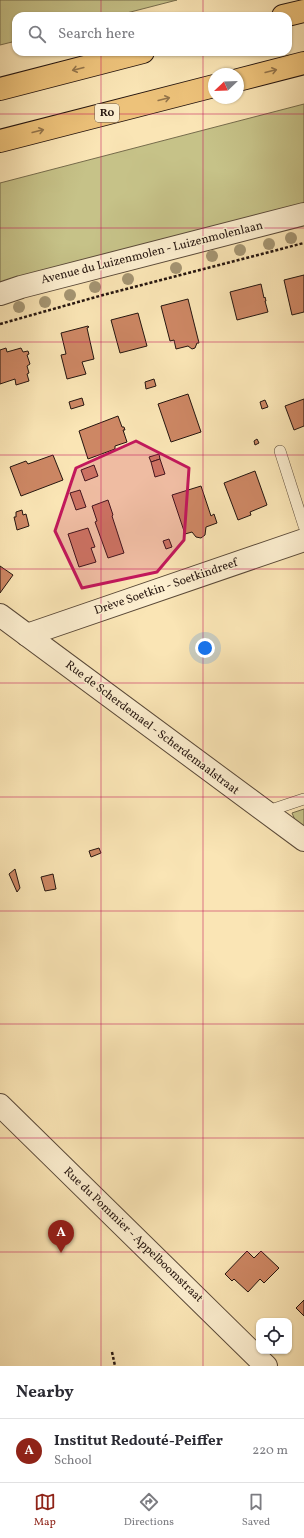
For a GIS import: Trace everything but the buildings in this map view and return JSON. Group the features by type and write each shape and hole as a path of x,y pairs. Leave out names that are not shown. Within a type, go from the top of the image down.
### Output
{"highway":[{"path":"292,14 304,11"},
{"path":"0,89 128,56"},
{"path":"244,78 304,63"},
{"name":"R0","path":"0,141 208,88"}],"street":[{"name":"Avenue du Luizenmolen - Luizenmolenlaan","path":"0,294 21,287 304,214"},
{"name":"Drève Soetkin - Soetkindreef","path":"27,635 304,540"},
{"name":"Rue de Scherdemael - Scherdemaalstraat","path":"0,615 304,840"},
{"name":"Rue du Pommier - Appelboomstraat","path":"0,1105 266,1366"}],"lane":[{"path":"280,451 304,526"},
{"path":"265,812 304,799"}],"path":[{"path":"0,324 110,293 304,243"},
{"path":"112,1352 115,1366"}],"highlighted area":[{"path":"136,441 189,468 184,540 157,572 82,588 55,531 76,468"}],"shaded area":[{"path":"0,0 177,0 130,12 12,12 12,42 0,45"},
{"path":"304,104 304,208 0,285 0,183"},
{"path":"304,809 304,828 296,822 292,813"}],"place":[{"name":"Institut Redouté-Peiffer","path":"61,1253"}]}
